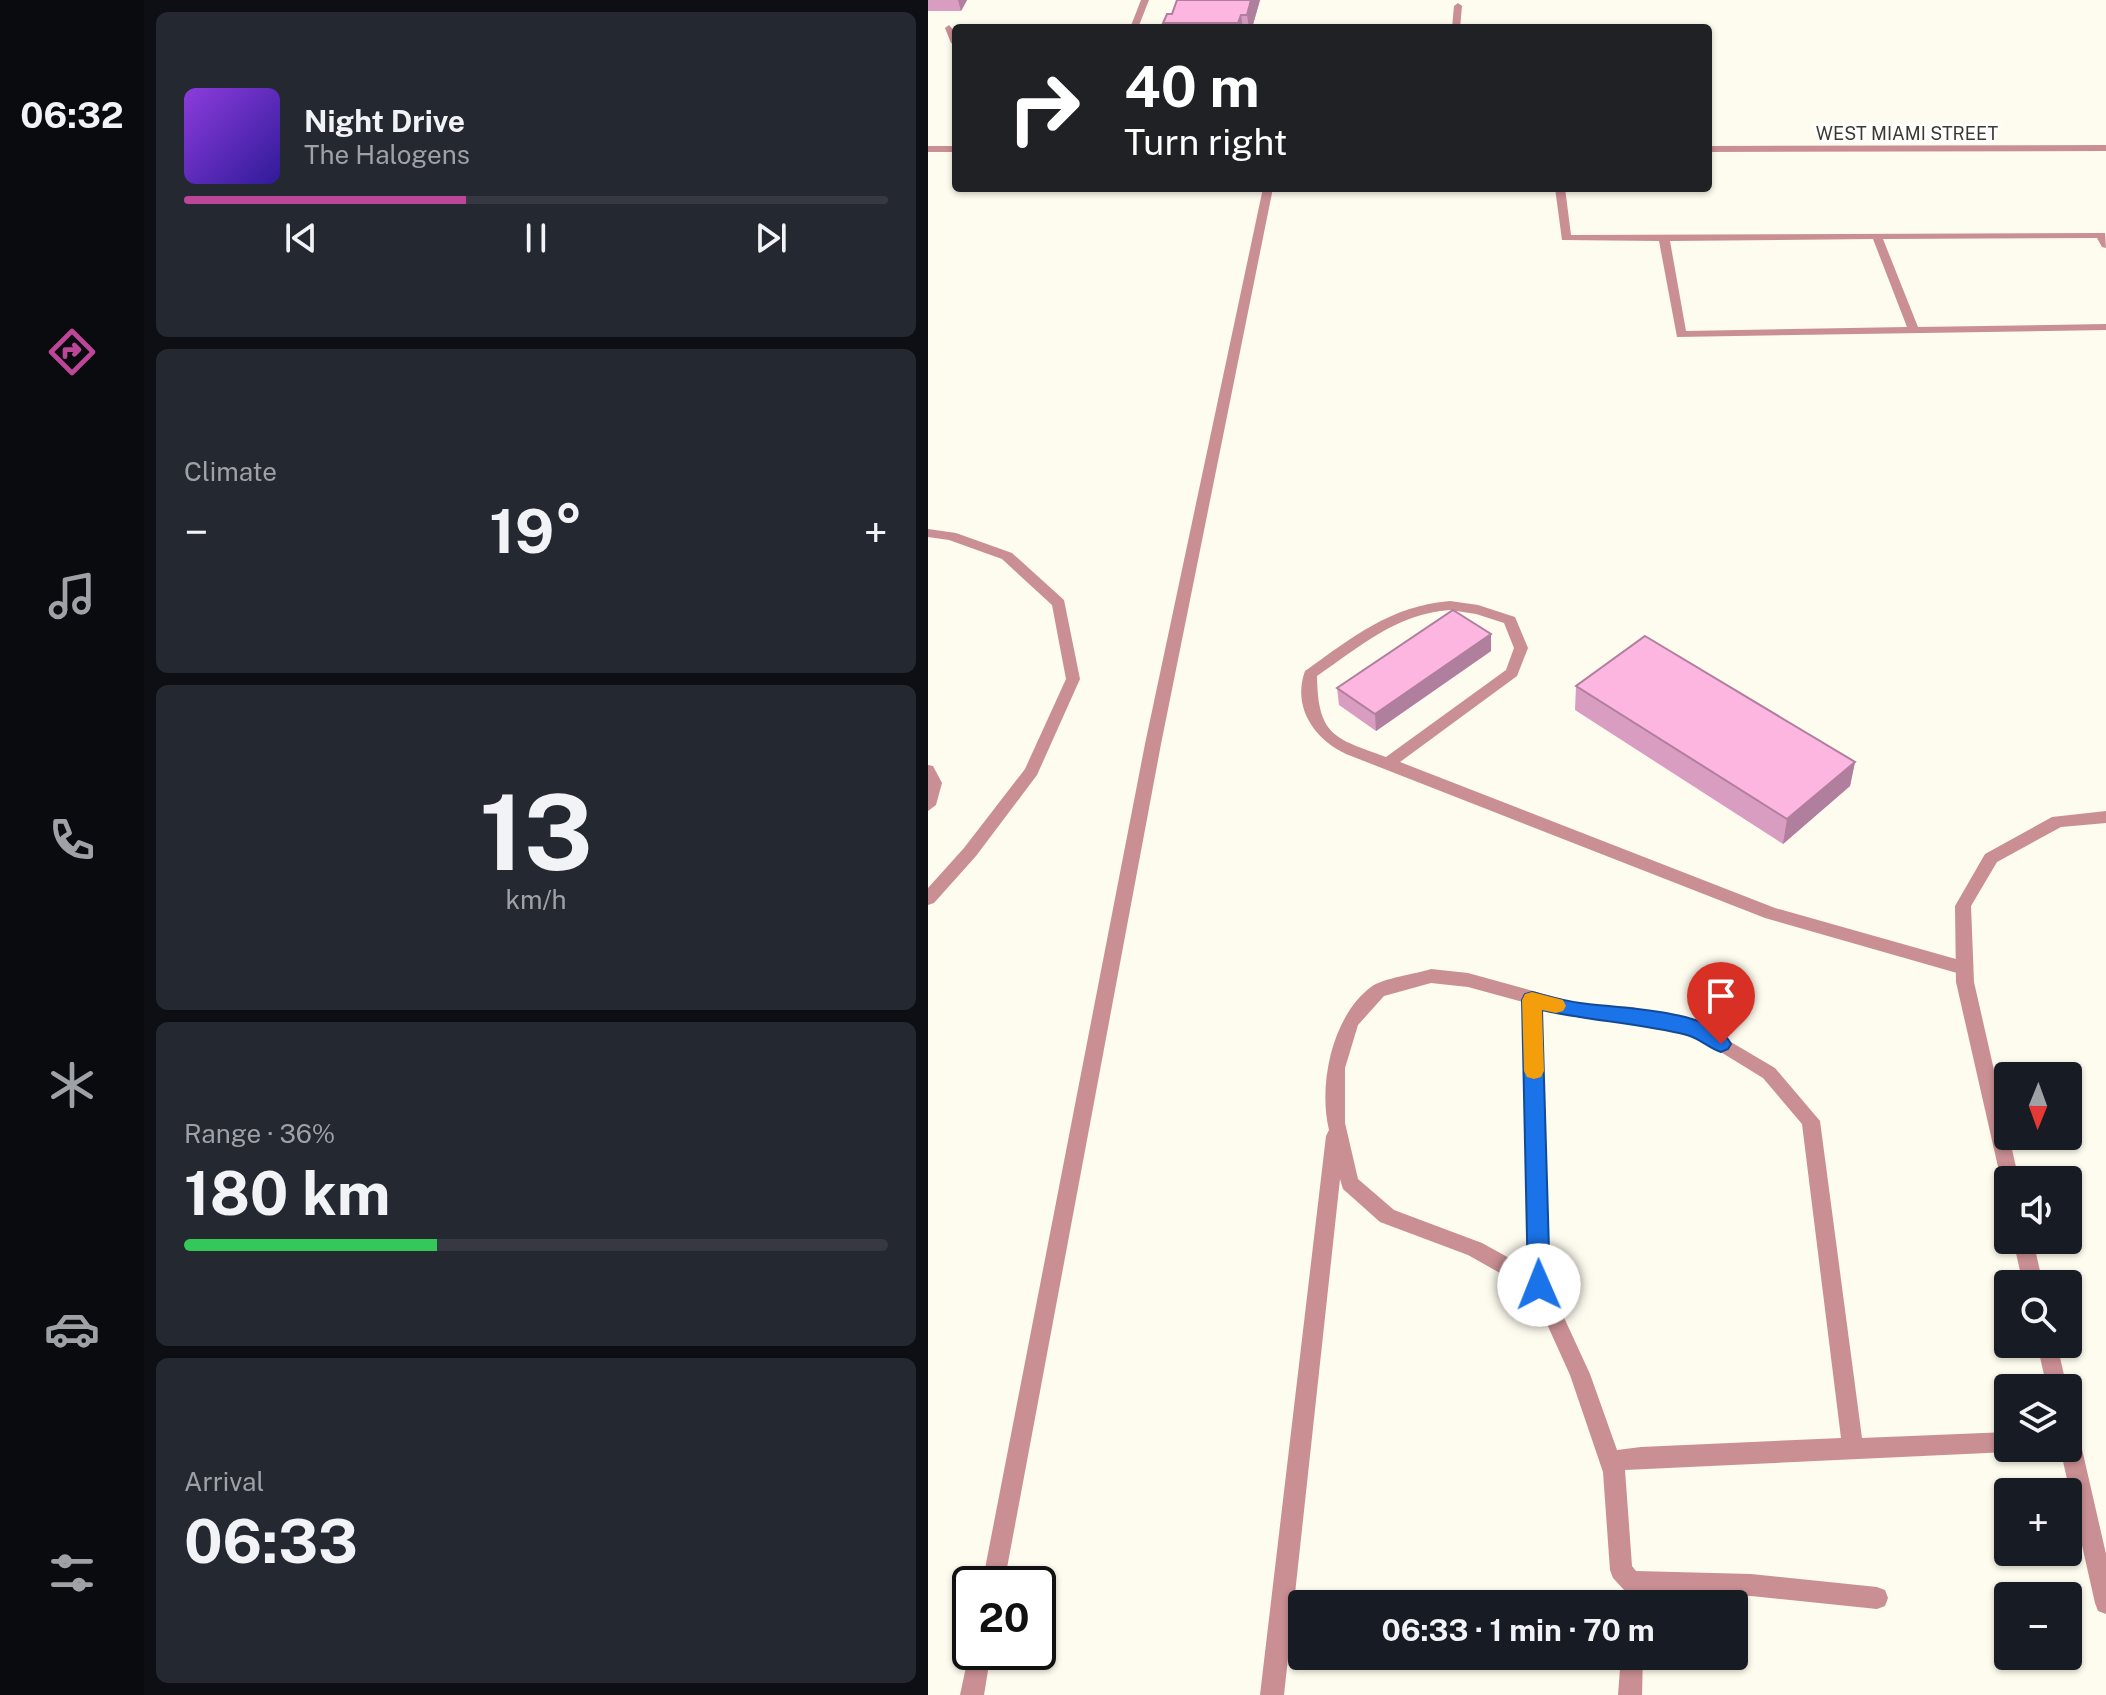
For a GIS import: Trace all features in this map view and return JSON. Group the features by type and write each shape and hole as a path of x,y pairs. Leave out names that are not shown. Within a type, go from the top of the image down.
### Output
{"street":[{"path":"1136,24 1145,0"},
{"path":"1456,24 1458,6"},
{"path":"949,28 952,34"},
{"name":"WEST MIAMI STREET","path":"1712,149 2106,148"},
{"path":"928,149 952,149"},
{"path":"996,1566 1153,744 1267,192"},
{"path":"1560,192 1566,238 2101,235 2106,245"},
{"path":"1664,237 1681,335 2106,327"},
{"path":"1877,237 1913,329"},
{"path":"928,533 951,536 1007,556 1059,603 1073,679 1032,771 970,852 928,899"},
{"path":"1388,763 1512,673 1521,648 1510,620 1477,606 1427,605 1399,615 1310,674 1309,698 1315,722 1327,740 1771,913 1964,968"},
{"path":"928,770 934,783 928,805"},
{"path":"2007,1166 1965,982 1963,906 1991,858 2058,821 2106,817"},
{"path":"1272,1695 1336,1123 1336,1068 1350,1022 1378,991 1431,976 1468,980 1580,1011 1632,1014 1697,1029 1769,1073 1811,1121 1853,1449"},
{"path":"1532,1000 1539,1285 1580,1374 1614,1472 1621,1570 1634,1590"},
{"path":"1336,1123 1350,1183 1387,1216 1475,1249 1539,1285"},
{"path":"1614,1472 1617,1461 1641,1457 1994,1443"},
{"path":"2073,1462 2106,1603"},
{"path":"1687,1590 1751,1585 1877,1598"},
{"path":"972,1695 977,1670"},
{"path":"1630,1695 1631,1670"}],"building":[{"path":"1177,0 1251,0 1247,15 1241,15 1238,23 1163,23 1167,14 1172,14"},
{"path":"1453,610 1491,634 1375,714 1337,688"},
{"path":"1645,636 1855,762 1787,819 1576,686"}],"slow traffic":[{"path":"1534,1071 1532,1000 1556,1006"}],"route":[{"path":"1539,1285 1532,1000 1580,1011 1632,1014 1697,1029 1721,1044"}]}
